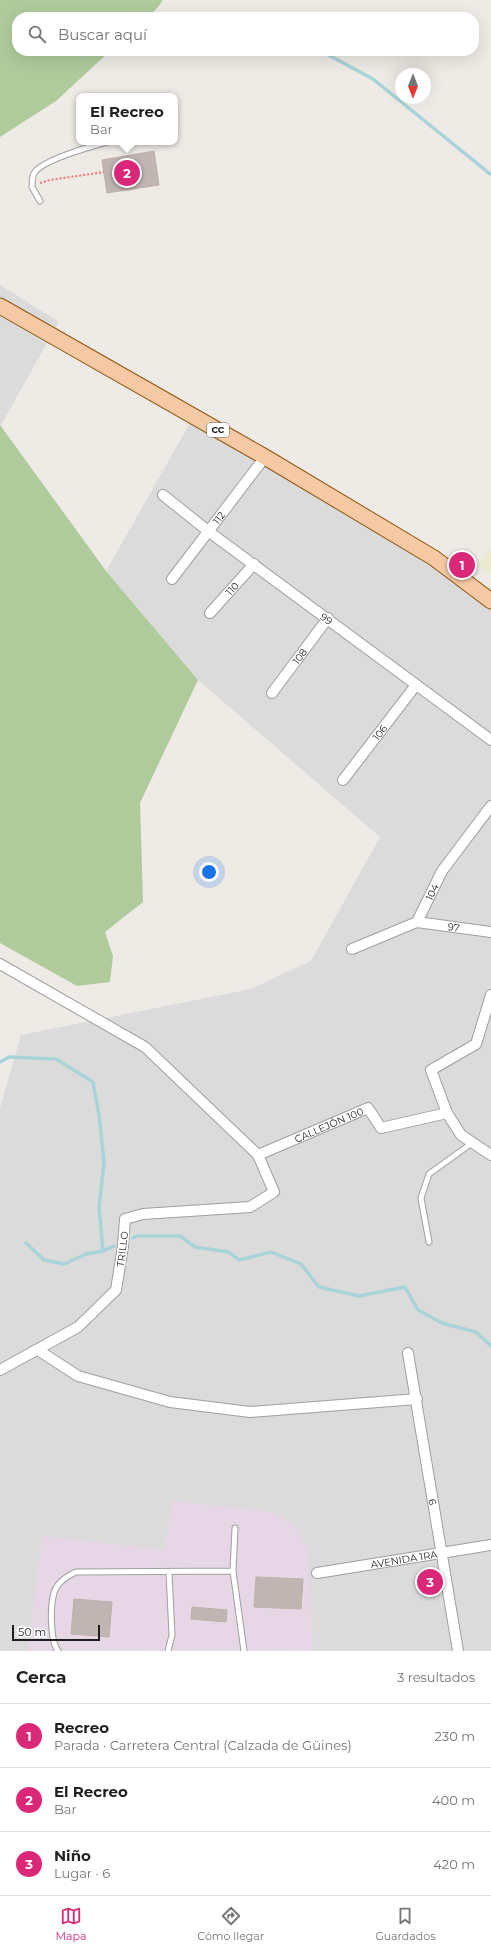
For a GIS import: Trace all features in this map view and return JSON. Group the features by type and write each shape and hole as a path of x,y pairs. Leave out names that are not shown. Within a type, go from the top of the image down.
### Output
{"main road":[{"name":"CC","path":"0,306 265,457 434,558 491,601"}],"street":[{"name":"112","path":"172,579 265,457"},
{"name":"99","path":"163,495 208,532 328,618 491,740"},
{"name":"110","path":"210,613 254,564"},
{"name":"108","path":"272,693 328,618"},
{"name":"106","path":"343,780 416,685"},
{"name":"104","path":"417,922 442,871 491,806"},
{"name":"97","path":"417,922 491,932"},
{"path":"352,949 417,922"},
{"path":"0,964 146,1047 258,1155"},
{"path":"491,995 476,1044 432,1070 447,1113 461,1135 491,1155"},
{"name":"CALLEJÓN 100","path":"258,1155 368,1108 381,1128 447,1113"},
{"name":"TRILLO","path":"0,1370 78,1327 116,1290 123,1246 125,1219 143,1214 250,1207 274,1192 258,1155"},
{"path":"38,1350 78,1376 170,1402 250,1412 416,1399"},
{"name":"6","path":"408,1353 458,1651"},
{"name":"AVENIDA 1RA","path":"318,1573 491,1545"}],"lane":[{"path":"40,201 32,187 34,172 41,165 96,145"},
{"path":"429,1242 421,1198 429,1174 472,1143"},
{"path":"235,1528 233,1571 244,1651"},
{"path":"58,1651 54,1646 51,1630 54,1592 63,1578 76,1572 169,1573 233,1571"},
{"path":"168,1651 172,1635 169,1573"}],"path":[{"path":"32,187 50,180 104,172"}],"shaded area":[{"path":"0,285 59,322 1,425 0,425"},
{"path":"198,409 454,563 491,592 491,1651 0,1651 0,1108 21,1035 251,989 311,961 380,837 198,680 106,571"},
{"path":"173,1501 274,1512 295,1527 308,1552 313,1651 28,1651 42,1536 164,1550"}],"green space":[{"path":"0,0 163,0 153,12 12,12 12,56 105,56 56,101 0,137"},
{"path":"0,425 106,571 198,680 140,803 143,902 105,932 113,956 110,982 77,986 0,943"},
{"path":"491,546 491,575 477,566"}],"building":[{"path":"154,151 159,185 107,193 102,160"},
{"path":"439,1575 440,1586 421,1590 419,1579"},
{"path":"256,1577 303,1579 301,1609 254,1607"},
{"path":"74,1599 112,1602 109,1637 71,1634"},
{"path":"192,1607 227,1610 226,1622 191,1619"}],"waterway":[{"path":"330,56 373,79 490,174"},
{"path":"0,1062 9,1057 56,1059 93,1082 99,1115 104,1162 99,1207 103,1251"},
{"path":"133,1238 138,1236 180,1236 195,1247 229,1252 239,1260 271,1252 301,1264 319,1287 359,1296 405,1287 418,1310 442,1323 476,1332 491,1346"},
{"path":"26,1243 44,1260 64,1264 86,1254 103,1251 114,1246"}],"place":[{"name":"El Recreo","path":"127,173"},
{"name":"Recreo","path":"462,565"},
{"name":"Niño","path":"430,1582"}]}
